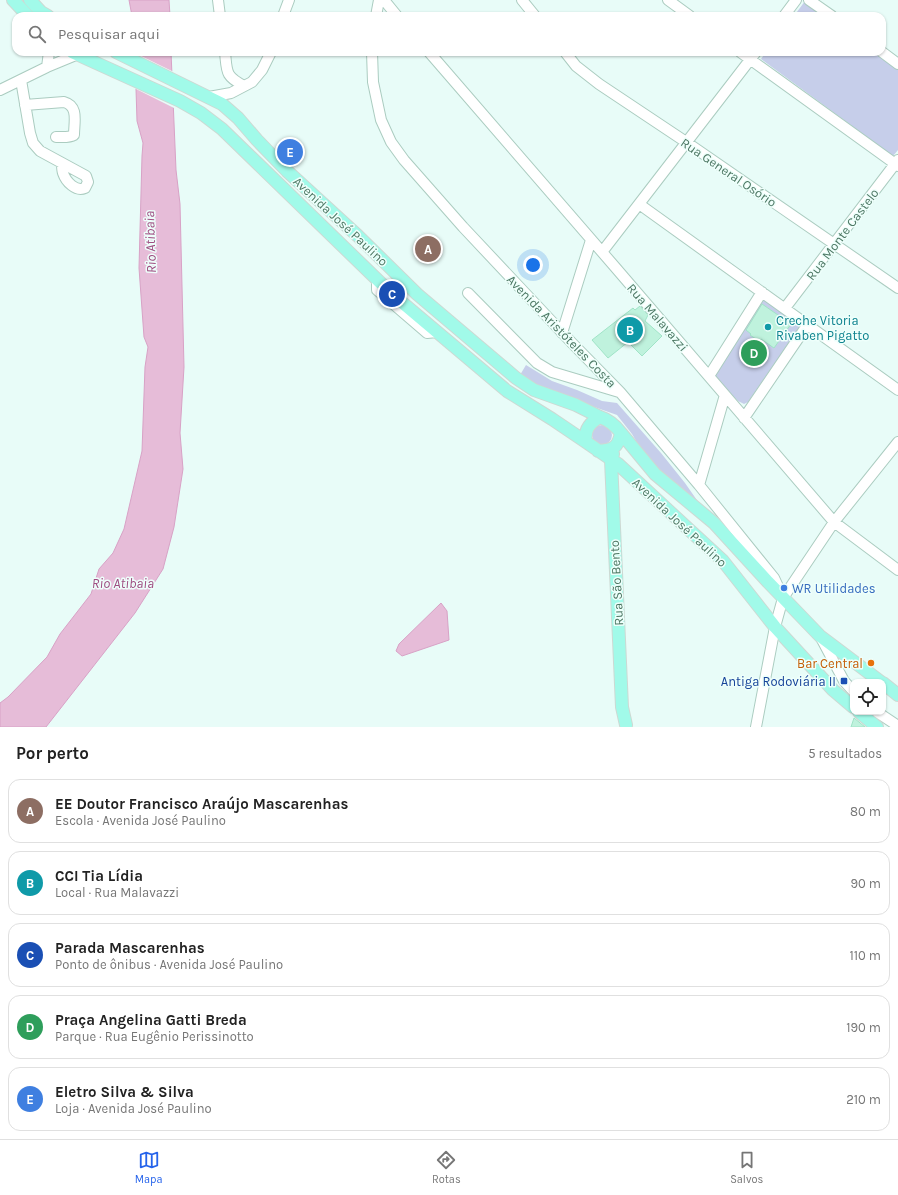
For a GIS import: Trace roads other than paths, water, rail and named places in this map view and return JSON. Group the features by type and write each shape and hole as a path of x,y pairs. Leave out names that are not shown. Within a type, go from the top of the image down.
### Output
{"main road":[{"path":"13,0 24,12"},
{"path":"30,0 41,12"},
{"name":"Avenida José Paulino","path":"80,56 180,101 201,113 222,129 392,294 507,391 552,418 586,442"},
{"name":"Avenida José Paulino","path":"123,56 222,104 238,118 257,140 288,171 358,236 416,294 516,378 534,390 576,405 600,417"},
{"path":"610,460 621,433 607,420 600,417 593,421 586,430 586,442 598,451 610,450 615,447"},
{"name":"Avenida José Paulino","path":"621,433 655,474 714,523 820,636 877,679"},
{"name":"Avenida José Paulino","path":"598,451 618,464 723,561 775,627 833,690 850,704"},
{"name":"Rua São Bento","path":"610,460 623,726"},
{"name":"Avenida José Paulino","path":"886,686 898,695"},
{"path":"864,715 878,727"}],"street":[{"path":"218,0 220,12"},
{"path":"284,12 289,0"},
{"path":"377,12 379,0"},
{"path":"384,0 394,12"},
{"path":"522,0 532,12"},
{"path":"668,0 684,12"},
{"path":"787,12 796,0"},
{"path":"809,0 826,12"},
{"path":"886,55 898,64"},
{"path":"47,67 48,56"},
{"path":"0,90 68,56"},
{"path":"225,56 229,76 244,86"},
{"path":"208,97 223,96 252,82 262,70 268,56"},
{"name":"Avenida Aristóteles Costa","path":"372,56 373,82 381,120 391,142 404,160 458,221 562,333 620,392 700,485 774,578 783,598"},
{"name":"Rua Malavazzi","path":"432,56 834,522 898,570"},
{"name":"Rua General Osório","path":"568,56 576,66 599,84 898,288"},
{"path":"602,252 753,56 897,163"},
{"path":"21,80 33,144 40,151 62,163"},
{"path":"25,106 64,102 69,104 74,112 74,134 71,137 56,137"},
{"name":"Rua Monte Castelo","path":"785,308 897,163"},
{"path":"639,204 898,390"},
{"path":"562,333 592,240"},
{"path":"709,376 762,292"},
{"path":"468,293 537,363 552,372 620,392"},
{"path":"744,418 808,324"},
{"path":"700,485 725,395"},
{"path":"756,727 775,627 783,598 834,522 898,442"},
{"path":"820,636 844,681 850,688"},
{"path":"882,715 898,726"}],"water":[{"path":"129,0 169,0 170,12 131,12"},
{"name":"Rio Atibaia","path":"137,56 171,56 176,170 180,204 184,367 180,433 183,469 174,527 163,569 135,613 46,727 0,727 0,703 8,697 47,657 60,634 91,594 99,569 113,553 124,529 142,451 145,367 148,347 144,337 139,268 143,143 137,121"},
{"path":"441,603 447,611 449,640 402,656 396,651 399,644"}],"place":[{"name":"Eletro Silva & Silva","path":"290,152"},
{"name":"EE Doutor Francisco Araújo Mascarenhas","path":"428,249"},
{"name":"Parada Mascarenhas","path":"392,294"},
{"name":"Creche Vitoria Rivaben Pigatto","path":"768,327"},
{"name":"CCI Tia Lídia","path":"630,330"},
{"name":"Praça Angelina Gatti Breda","path":"754,353"},
{"name":"WR Utilidades","path":"784,588"},
{"name":"Bar Central","path":"871,663"},
{"name":"Antiga Rodoviária II","path":"844,681"}]}
